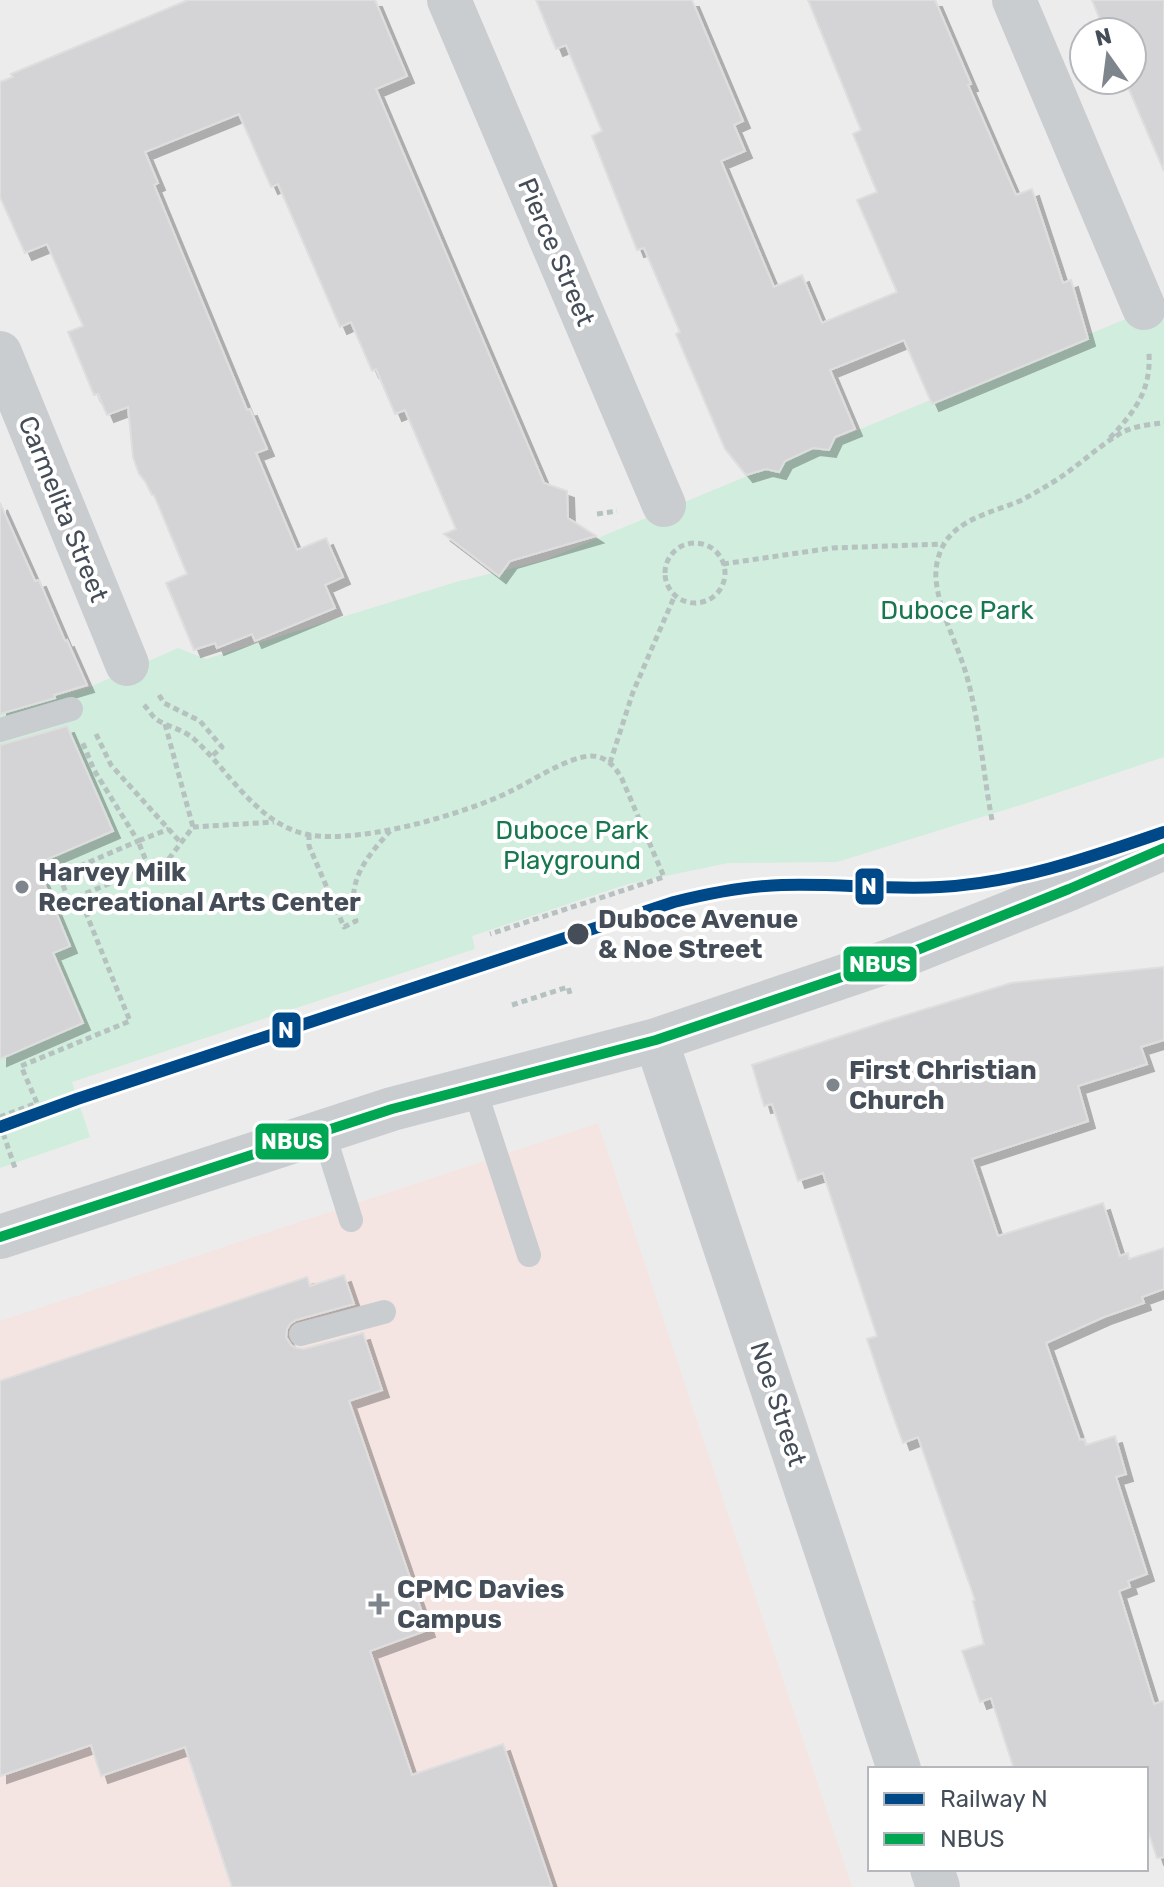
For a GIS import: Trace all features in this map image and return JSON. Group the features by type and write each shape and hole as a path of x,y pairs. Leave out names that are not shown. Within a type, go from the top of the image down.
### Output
{"street":[{"name":"Pierce Street","path":"449,0 664,505"},
{"path":"1014,0 1144,308"},
{"name":"Carmelita Street","path":"0,353 134,681"},
{"path":"0,1237 392,1109 656,1040 892,960 1164,848"},
{"name":"Noe Street","path":"656,1040 898,1767"}],"lane":[{"path":"0,730 75,720"},
{"path":"474,1087 529,1255"},
{"path":"323,1131 351,1220"},
{"path":"301,1334 384,1312"}],"path":[{"path":"1101,448 1129,418 1143,396 1150,368 1144,308"},
{"path":"992,820 975,706 967,674 939,601 936,575 943,544 969,521 1024,499 1062,477 1124,431 1164,423"},
{"path":"701,543 711,547 723,564 723,582 712,597 695,603 685,601 670,591 666,581 667,561 681,546 701,543"},
{"path":"723,564 832,548 943,544"},
{"path":"610,763 633,692 675,595"},
{"path":"211,757 222,747 200,721 164,703 155,690 142,657 134,681 145,707 157,720 191,736 257,806 276,822 299,833 328,836 429,821 508,793 576,760 589,756 600,757 610,763 622,779 664,877 490,934"},
{"path":"75,720 94,770 138,841 149,868"},
{"path":"165,723 193,827"},
{"path":"92,726 111,765 181,843"},
{"path":"53,906 168,860 193,827 276,822"},
{"path":"43,882 169,829"},
{"path":"309,834 309,846 344,927 356,921 354,893 363,862 391,829"},
{"path":"63,885 69,901"},
{"path":"0,1117 37,1103 21,1066 130,1021 79,896"},
{"path":"512,1005 568,987 571,997"},
{"path":"0,1124 15,1168"}],"shaded area":[{"name":"CPMC Davies Campus","path":"598,1123 852,1887 0,1887 0,1321"}],"green space":[{"name":"Duboce Park","path":"1164,303 1164,757 837,862 728,863 628,884 472,936 475,949 72,1082 90,1137 0,1168 0,712 90,687 178,648 206,659 456,582 545,560"}],"building":[{"path":"188,0 375,0 407,76 376,89 544,483 567,491 568,518 596,536 510,561 499,576 444,534 456,529 405,410 395,414 351,322 340,327 278,184 271,187 239,114 145,152 158,183 154,185 247,410 250,409 267,449 256,453 297,550 326,538 343,577 325,585 335,608 255,641 252,634 217,648 215,643 194,650 166,583 187,574 154,495 139,474 133,457 128,407 107,415 98,394 94,395 68,332 83,326 47,244 25,253 0,197 0,82 13,77 11,74"},
{"path":"536,0 692,0 743,121 734,125 745,151 721,161 774,287 802,275 822,323 897,292 857,200 877,192 853,134 861,130 808,0 935,0 1016,195 1032,189 1063,283 1071,280 1088,339 932,404 904,340 830,370 855,429 835,437 829,450 813,448 785,461 779,472 766,469 746,475 725,449 676,334 680,332 644,248 637,250 592,136 602,131 566,45 556,49"},
{"path":"1092,0 1164,0 1164,171 1132,96 1148,96 1148,16 1098,16"},
{"path":"0,503 87,685 0,714"},
{"name":"Harvey Milk Recreational Arts Center","path":"67,726 113,831 36,864 70,946 53,953 83,1023 0,1059 0,745"},
{"path":"1164,967 1164,1040 1141,1047 1147,1064 1078,1086 1088,1121 972,1159 998,1236 1103,1203 1120,1256 1128,1253 1129,1259 1164,1248 1164,1289 1142,1297 1144,1303 1046,1343 1080,1440 1084,1439 1086,1445 1115,1436 1126,1474 1116,1477 1147,1574 1128,1581 1130,1587 1119,1591 1154,1704 1164,1701 1164,1857 1157,1858 1148,1831 1148,1767 1013,1767 991,1698 980,1702 962,1651 984,1644 975,1600 918,1437 903,1443 884,1390 867,1339 877,1336 823,1173 798,1181 772,1104 764,1106 752,1065 1011,983"},
{"path":"344,1275 354,1304 296,1320 287,1329 286,1337 291,1345 304,1349 363,1333 382,1390 349,1401 428,1630 370,1651 412,1775 503,1744 552,1887 232,1887 185,1747 101,1776 91,1745 0,1776 0,1381 307,1277 310,1286"}],"rail line":[{"name":"N","path":"0,1127 674,902 728,890 768,886 920,888 969,885 1054,867 1164,832"}],"transit line":[{"name":"NBUS","path":"0,1237 392,1109 656,1040 892,960 1164,848"}],"place":[{"name":"Harvey Milk Recreational Arts Center","path":"22,887"},
{"name":"Duboce Avenue & Noe Street","path":"578,934"},
{"name":"First Christian Church","path":"833,1085"},
{"name":"CPMC Davies Campus","path":"379,1604"}],"park label":[{"name":"Duboce Park Playground","path":"572,845"}]}
